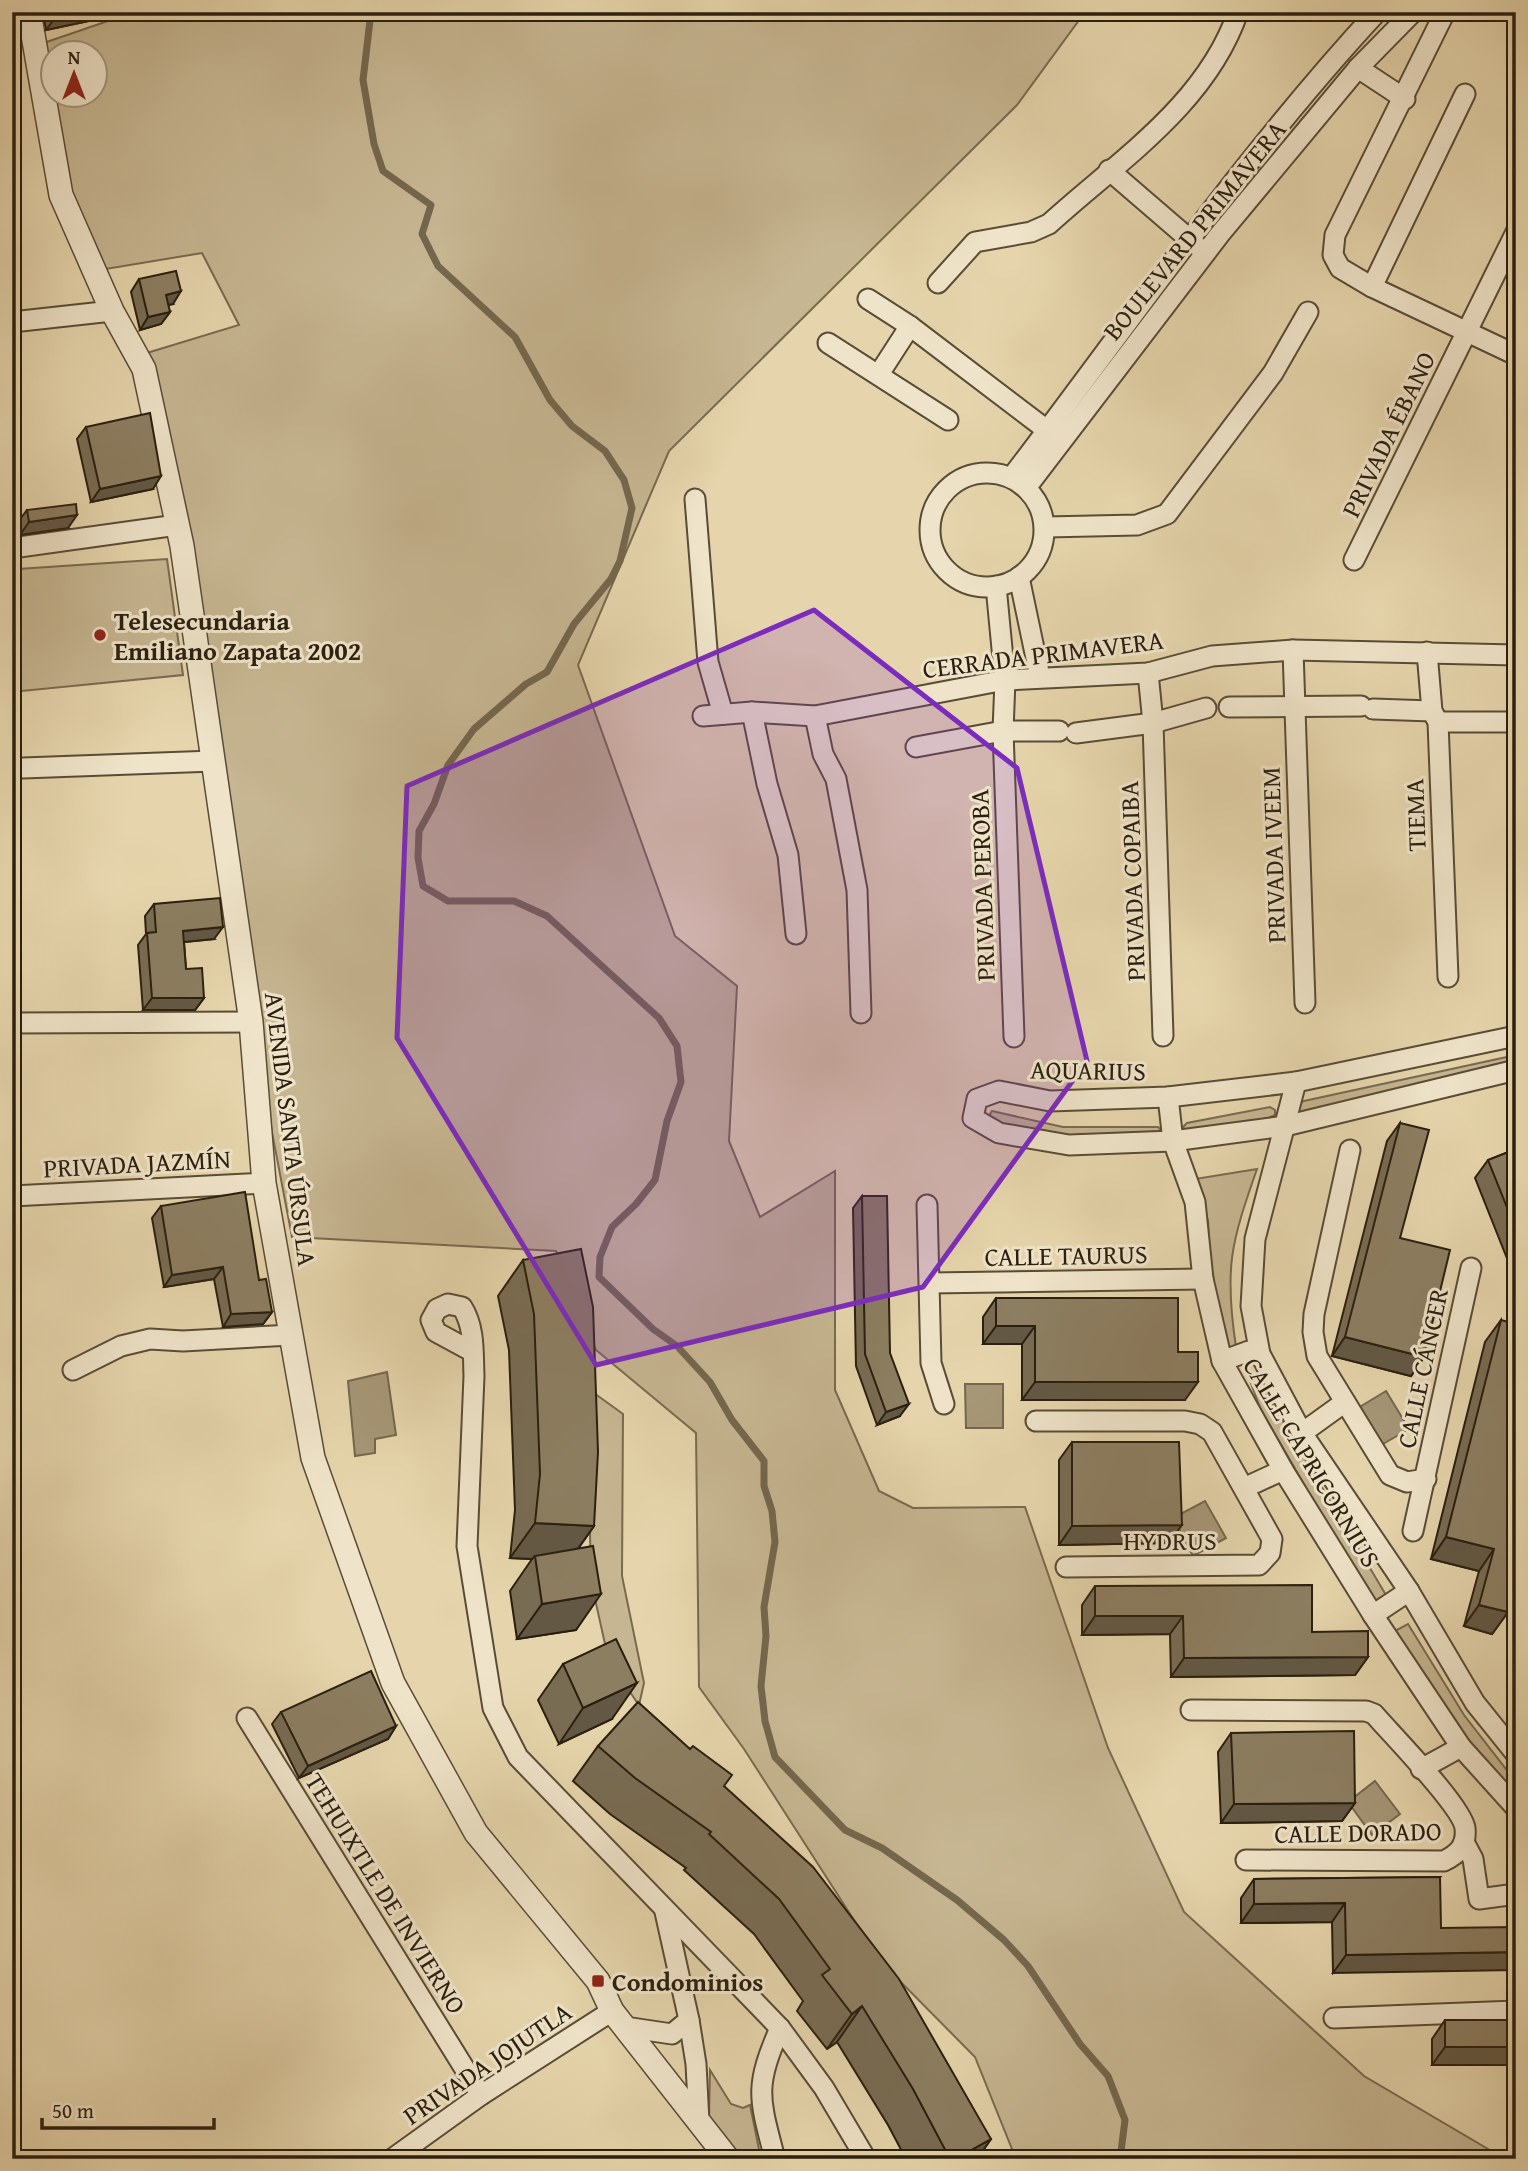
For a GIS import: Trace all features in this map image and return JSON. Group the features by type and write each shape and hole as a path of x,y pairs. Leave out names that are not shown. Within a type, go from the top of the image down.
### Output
{"street":[{"name":"AVENIDA SANTA ÚRSULA","path":"29,12 61,195 112,311 144,369 177,525 251,1022 264,1183 313,1458 393,1683 476,1833 598,1981 618,2019 728,2159"},
{"path":"938,283 975,242 1031,232 1049,224 1158,130 1196,88 1232,28 1238,12"},
{"name":"BOULEVARD PRIMAVERA","path":"1054,436 1188,238 1313,81 1377,12"},
{"name":"BOULEVARD PRIMAVERA","path":"1018,483 1358,68 1413,12"},
{"path":"1445,12 1405,99 1335,235 1333,255 1340,268 1372,287 1468,330 1516,355"},
{"path":"1358,68 1405,99"},
{"path":"1372,287 1465,94"},
{"path":"1109,170 1205,254"},
{"name":"PRIVADA ÉBANO","path":"1354,560 1516,232"},
{"path":"868,299 910,326 1054,436"},
{"path":"12,322 112,311"},
{"path":"1046,527 1137,525 1167,514 1273,373 1308,312"},
{"path":"879,374 910,326"},
{"path":"828,343 948,420"},
{"path":"976,473 998,473 1018,483 1036,498 1046,527 1044,546 1032,568 1012,583 987,588 963,583 943,568 931,547 929,522 939,498 961,478 976,473"},
{"name":"CERRADA PRIMAVERA","path":"695,499 713,715 752,712 815,716 1005,680 1148,673 1212,656 1293,650 1516,655"},
{"path":"12,548 177,525"},
{"path":"1020,577 1040,677"},
{"path":"996,586 1005,680"},
{"name":"PRIVADA IVEEM","path":"1293,650 1305,1003"},
{"name":"TIEMA","path":"1427,652 1435,717 1448,977"},
{"name":"PRIVADA COPAIBA","path":"1148,673 1153,723 1163,1036"},
{"name":"PRIVADA PEROBA","path":"1005,680 1003,731 1014,1037"},
{"path":"1229,707 1367,707 1435,717 1514,722"},
{"path":"916,747 1003,731 1068,732 1153,723 1206,708"},
{"path":"752,712 767,784 788,855 796,934"},
{"path":"815,716 823,754 836,779 857,890 861,1013"},
{"path":"23,768 214,761"},
{"path":"12,1023 251,1022"},
{"name":"AQUARIUS","path":"1516,1036 1296,1082 1168,1097 1050,1101 999,1091 977,1099 973,1118 999,1133 1069,1145 1172,1141 1285,1126 1516,1070"},
{"name":"CALLE CAPRICORNIUS","path":"1296,1082 1255,1239 1251,1306 1260,1354 1302,1433 1409,1591 1475,1703 1516,1754"},
{"name":"CALLE CAPRICORNIUS","path":"1168,1097 1172,1141 1195,1202 1203,1279 1222,1361 1283,1471 1373,1615 1461,1747 1516,1808"},
{"name":"CALLE CÁNCER","path":"1350,1150 1313,1332 1317,1356 1390,1475 1407,1482 1426,1479"},
{"name":"PRIVADA JAZMÍN","path":"12,1196 264,1183"},
{"path":"927,1205 931,1363 944,1404"},
{"name":"CALLE CÁNCER","path":"1413,1531 1471,1268"},
{"name":"CALLE TAURUS","path":"930,1283 1203,1279"},
{"path":"73,1370 121,1346 150,1339 183,1341 291,1335"},
{"path":"1222,1361 1249,1351 1260,1354"},
{"path":"473,1352 467,1546 493,1708 518,1757 780,2028 824,2088 866,2159"},
{"path":"1302,1433 1345,1402"},
{"path":"1036,1421 1185,1421 1200,1424 1212,1432 1244,1488 1283,1471"},
{"name":"HYDRUS","path":"1066,1567 1259,1565 1270,1553 1272,1539 1244,1488"},
{"path":"1373,1615 1409,1591"},
{"name":"CALLE DORADO","path":"1191,1710 1366,1711 1374,1714 1460,1815 1465,1828 1464,1842 1458,1854 1444,1861 1246,1860"},
{"name":"TEHUIXTLE DE INVIERNO","path":"247,1718 481,2095"},
{"path":"1421,1769 1461,1747"},
{"name":"CALLE DORADO","path":"1464,1842 1473,1859 1479,1899 1516,1894"},
{"path":"664,1909 689,2020 696,2064 699,2122"},
{"path":"1334,2018 1516,2011"},
{"path":"618,2019 672,2035 689,2020"},
{"name":"PRIVADA JOJUTLA","path":"392,2159 481,2095 618,2019"},
{"path":"775,2159 760,2101 762,2069 780,2028"}],"highlighted area":[{"path":"814,610 1017,768 1087,1061 923,1287 596,1365 397,1038 407,786"}],"shaded area":[{"path":"134,12 1085,12 1017,105 669,451 578,665 675,936 737,986 729,1141 760,1217 835,1171 835,1390 879,1491 913,1508 1025,1507 1108,1748 1184,1912 1364,2076 1505,2159 1016,2159 975,2057 881,1962 744,1749 699,1687 696,1433 596,1350 556,1251 292,1237 251,1022 214,761 137,356 239,325 202,253 94,271 61,195 46,108 108,108 108,38 58,38"},
{"name":"Telesecundaria Emiliano Zapata 2002","path":"167,559 183,675 12,692 12,573 18,569"},
{"path":"1516,1055 1516,1068 1302,1115 1296,1110 1297,1105 1304,1101"},
{"path":"1270,1107 1275,1110 1275,1115 1268,1118 1195,1133 1186,1132 1183,1127 1187,1123"},
{"path":"992,1111 1063,1127 1158,1127 1161,1130 1160,1134 1059,1138 992,1121 989,1116"},
{"path":"1257,1169 1241,1217 1232,1256 1232,1320 1236,1347 1221,1350 1212,1302 1208,1221 1195,1179"},
{"path":"387,1372 396,1435 375,1439 375,1453 355,1456 348,1381"},
{"path":"1263,1374 1273,1405 1386,1595 1372,1602 1260,1408 1249,1378"},
{"path":"965,1384 1003,1384 1003,1428 966,1428"},
{"path":"587,1388 623,1414 622,1576 644,1683 639,1705 609,1662 591,1581"},
{"path":"1386,1391 1409,1429 1376,1448 1353,1411"},
{"path":"1205,1501 1226,1538 1193,1556 1173,1518"},
{"path":"1408,1624 1464,1715 1516,1782 1516,1800 1481,1762 1422,1676 1395,1631"},
{"path":"1375,1781 1400,1814 1372,1835 1348,1802"},
{"path":"710,2070 731,2104 743,2108 750,2105 761,2159 738,2159 709,2117"}],"building":[{"path":"54,12 81,12 55,18"},
{"path":"176,271 181,291 166,295 170,312 148,317 139,279"},
{"path":"150,413 161,476 100,489 86,427"},
{"path":"76,504 77,515 29,522 27,510"},
{"path":"220,898 223,927 183,931 186,969 202,968 204,998 152,998 147,933 156,932 154,904"},
{"path":"1400,1123 1429,1130 1400,1238 1450,1250 1424,1357 1345,1337"},
{"path":"1516,1149 1516,1230 1488,1160"},
{"path":"245,1192 259,1280 266,1279 272,1312 231,1314 223,1267 172,1275 161,1206"},
{"path":"862,1196 887,1196 890,1353 909,1404 886,1412 865,1354"},
{"path":"581,1249 593,1307 598,1452 594,1526 535,1523 540,1474 534,1314 523,1260"},
{"path":"996,1298 1178,1298 1178,1352 1198,1352 1198,1382 1035,1382 1035,1326 996,1326"},
{"path":"1501,1320 1516,1324 1516,1580 1508,1612 1479,1605 1494,1549 1446,1537"},
{"path":"1072,1442 1179,1442 1182,1525 1072,1526"},
{"path":"593,1546 601,1594 542,1604 535,1556"},
{"path":"1312,1585 1312,1632 1368,1631 1368,1657 1184,1658 1183,1616 1095,1616 1095,1586"},
{"path":"616,1639 637,1683 583,1708 563,1664"},
{"path":"371,1671 396,1726 308,1766 281,1712"},
{"path":"638,1702 690,1749 693,1746 732,1775 724,1786 813,1867 899,1979 991,2139 955,2159 950,2159 913,2089 862,2006 852,2014 822,1975 830,1969 779,1899 709,1834 711,1832 635,1778 598,1746"},
{"path":"1354,1731 1355,1803 1234,1804 1231,1733"},
{"path":"1440,1877 1441,1928 1516,1927 1516,1952 1346,1955 1345,1903 1254,1904 1254,1879"},
{"path":"1445,2020 1516,2020 1516,2047 1445,2047"}],"waterway":[{"path":"371,12 363,80 374,144 383,171 431,205 422,234 438,266 515,337 550,400 572,426 605,451 624,480 632,508 620,561 611,579 574,624 547,672 526,684 474,729 448,765 434,804 419,831 418,858 423,886 448,901 514,901 547,916 659,1018 677,1046 681,1082 667,1121 655,1180 636,1204 612,1227 600,1257 599,1277 653,1329 677,1346 710,1382 732,1420 764,1461 764,1486 772,1511 775,1542 764,1607 766,1636 761,1686 765,1721 775,1757 845,1830 882,1848 957,1900 1004,1940 1028,1966 1080,2044 1108,2076 1125,2120 1120,2159"}],"place":[{"name":"Telesecundaria Emiliano Zapata 2002","path":"100,635"},
{"name":"Condominios","path":"598,1981"}]}
